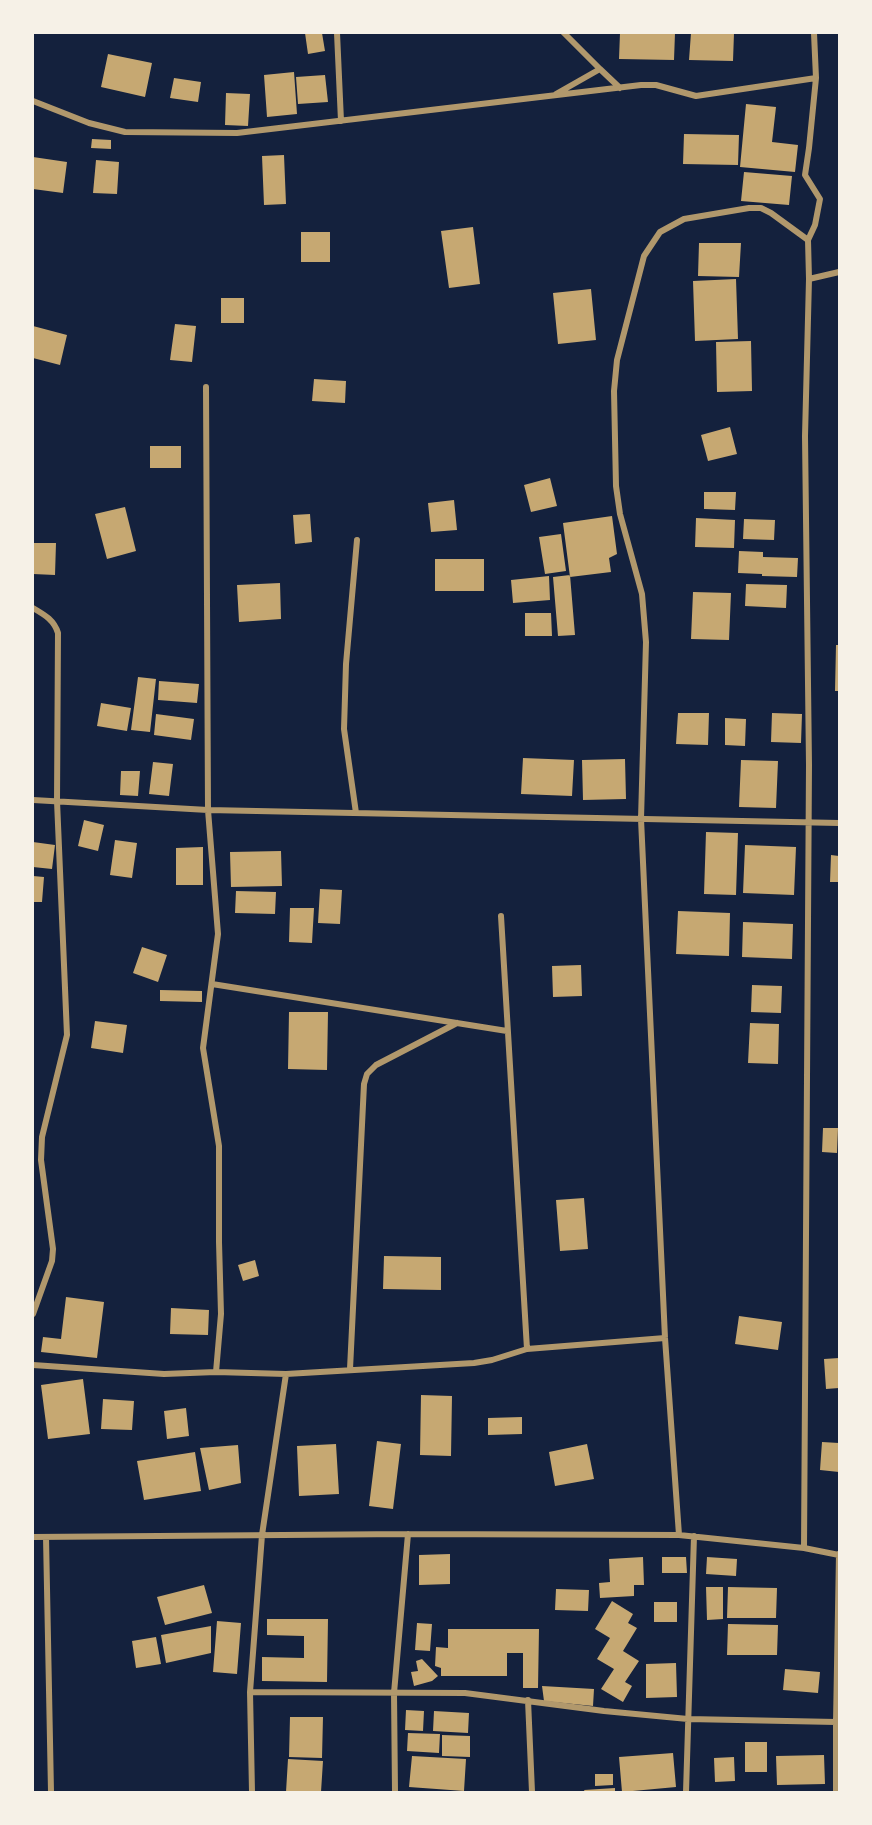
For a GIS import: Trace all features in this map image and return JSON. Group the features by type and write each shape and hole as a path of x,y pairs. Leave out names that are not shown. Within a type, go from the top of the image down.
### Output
{"street":[{"path":"337,33 341,121"},
{"path":"564,33 620,88"},
{"path":"804,1548 808,822 805,436 808,240 820,206 820,199 805,175 816,78 814,33"},
{"path":"553,96 600,69"},
{"path":"33,101 89,123 125,132 237,134 620,88 656,85 696,96 816,78"},
{"path":"679,1535 665,1338 641,819 645,615 642,594 620,514 616,486 614,391 617,360 644,256 660,232 684,219 761,208 808,240"},
{"path":"809,279 839,272"},
{"path":"206,387 208,810 219,934 203,1048 219,1146 221,1314 216,1372"},
{"path":"356,813 344,729 346,664 357,540"},
{"path":"33,608 49,618 55,624 58,633 57,801 67,1035 42,1137 41,1160 53,1249 52,1261 33,1314"},
{"path":"33,800 208,810 839,823"},
{"path":"501,916 527,1349"},
{"path":"212,984 507,1030"},
{"path":"350,1369 364,1084 367,1074 376,1065 457,1023"},
{"path":"33,1365 164,1374 216,1372 286,1374 474,1363 527,1349 665,1338"},
{"path":"252,1792 250,1692 262,1535 286,1374"},
{"path":"395,1792 394,1693 408,1534"},
{"path":"33,1537 408,1534 679,1535 804,1548 839,1555 836,1792"},
{"path":"686,1792 694,1536"},
{"path":"46,1537 51,1792"},
{"path":"250,1692 465,1693 688,1719 836,1722"},
{"path":"528,1700 532,1792"}],"building":[{"path":"305,33 322,33 325,51 308,54"},
{"path":"620,33 675,33 674,60 619,59"},
{"path":"691,33 734,33 733,61 689,60"},
{"path":"108,54 152,63 145,97 101,87"},
{"path":"294,72 297,114 267,117 264,75"},
{"path":"325,75 328,102 298,104 296,77"},
{"path":"174,78 201,82 198,102 170,98"},
{"path":"226,93 250,94 248,126 225,125"},
{"path":"746,104 776,107 772,142 798,145 795,172 740,167"},
{"path":"684,134 739,135 738,165 683,164"},
{"path":"92,139 111,140 111,149 91,148"},
{"path":"284,155 286,204 264,205 262,156"},
{"path":"33,157 67,162 63,193 33,189"},
{"path":"96,160 119,162 117,194 93,193"},
{"path":"744,172 792,176 789,205 741,201"},
{"path":"473,227 480,284 449,288 441,231"},
{"path":"301,232 330,232 330,262 301,262"},
{"path":"699,243 741,243 739,277 698,276"},
{"path":"736,279 738,339 695,341 693,281"},
{"path":"591,289 596,340 558,344 553,293"},
{"path":"221,298 244,298 244,323 221,323"},
{"path":"175,324 196,326 192,362 170,360"},
{"path":"33,326 67,335 60,365 33,358"},
{"path":"751,341 752,391 717,392 716,342"},
{"path":"314,379 346,381 345,403 312,401"},
{"path":"730,427 737,454 708,461 701,435"},
{"path":"150,446 181,446 181,468 150,468"},
{"path":"550,478 557,506 531,512 524,485"},
{"path":"704,492 736,492 735,510 704,509"},
{"path":"454,500 457,530 431,532 428,503"},
{"path":"125,507 136,551 107,559 95,514"},
{"path":"310,514 312,542 295,544 293,515"},
{"path":"612,516 617,554 609,558 611,572 570,577 563,523"},
{"path":"696,518 735,520 734,548 695,547"},
{"path":"744,519 775,520 774,540 743,539"},
{"path":"561,534 566,571 545,574 539,537"},
{"path":"33,543 56,543 55,575 33,574"},
{"path":"739,551 763,552 763,557 798,558 797,577 738,573"},
{"path":"435,559 484,559 484,591 435,591"},
{"path":"570,575 575,635 558,636 553,577"},
{"path":"549,576 550,600 513,603 511,580"},
{"path":"280,583 281,619 239,622 237,585"},
{"path":"746,584 787,585 786,608 745,606"},
{"path":"693,592 731,593 729,640 691,639"},
{"path":"525,613 551,613 552,636 525,636"},
{"path":"836,645 839,645 839,691 835,691"},
{"path":"138,677 156,679 150,732 131,730"},
{"path":"159,681 199,684 197,703 158,700"},
{"path":"101,703 131,708 127,731 97,726"},
{"path":"678,713 709,713 708,745 676,744"},
{"path":"772,713 802,714 801,743 771,742"},
{"path":"156,714 194,719 191,740 154,735"},
{"path":"725,718 746,719 745,746 725,745"},
{"path":"523,758 574,760 572,796 521,794"},
{"path":"625,759 626,799 583,800 582,760"},
{"path":"741,760 778,761 776,808 739,807"},
{"path":"153,762 173,764 169,796 149,794"},
{"path":"121,771 140,771 138,796 120,795"},
{"path":"84,820 104,825 98,851 78,846"},
{"path":"706,832 738,833 736,895 704,894"},
{"path":"115,840 137,843 132,878 110,875"},
{"path":"33,842 55,845 52,869 33,867"},
{"path":"745,845 796,847 794,895 743,893"},
{"path":"203,847 203,885 176,885 176,848"},
{"path":"281,851 282,886 231,887 230,852"},
{"path":"831,855 839,856 839,882 830,882"},
{"path":"33,876 44,877 42,902 33,902"},
{"path":"320,889 342,890 340,924 318,923"},
{"path":"236,891 276,892 275,914 235,913"},
{"path":"290,908 314,908 312,943 289,942"},
{"path":"678,911 730,913 729,956 676,954"},
{"path":"743,922 793,924 792,959 742,957"},
{"path":"142,947 167,955 158,982 133,973"},
{"path":"581,965 582,996 553,997 552,966"},
{"path":"752,985 782,986 781,1013 751,1012"},
{"path":"160,990 202,991 202,1002 160,1001"},
{"path":"289,1012 328,1012 327,1070 288,1069"},
{"path":"95,1021 127,1025 123,1053 91,1048"},
{"path":"750,1023 779,1024 778,1064 748,1063"},
{"path":"823,1128 838,1128 837,1153 822,1152"},
{"path":"584,1198 588,1249 560,1251 556,1200"},
{"path":"384,1256 441,1257 441,1290 383,1289"},
{"path":"255,1260 259,1276 243,1281 238,1265"},
{"path":"66,1297 104,1302 97,1358 41,1352 43,1337 61,1339"},
{"path":"171,1308 209,1310 208,1335 170,1334"},
{"path":"739,1316 782,1322 778,1350 735,1344"},
{"path":"839,1358 839,1388 826,1389 824,1359"},
{"path":"83,1379 90,1434 48,1439 41,1385"},
{"path":"421,1395 452,1396 451,1456 420,1455"},
{"path":"103,1399 134,1401 132,1430 101,1429"},
{"path":"186,1408 189,1436 167,1439 164,1411"},
{"path":"522,1417 522,1434 488,1435 488,1418"},
{"path":"377,1441 401,1444 393,1509 369,1506"},
{"path":"822,1442 839,1443 839,1472 820,1470"},
{"path":"336,1444 339,1494 299,1496 297,1446"},
{"path":"587,1444 594,1479 555,1486 549,1452"},
{"path":"238,1445 241,1483 209,1490 200,1448"},
{"path":"195,1452 201,1491 144,1500 137,1461"},
{"path":"450,1554 450,1584 419,1585 419,1555"},
{"path":"643,1557 644,1585 634,1585 634,1596 600,1598 599,1583 610,1582 609,1559"},
{"path":"662,1557 686,1557 687,1573 662,1573"},
{"path":"707,1557 737,1559 736,1576 706,1574"},
{"path":"204,1585 212,1613 165,1625 157,1597"},
{"path":"706,1587 723,1587 723,1619 707,1620"},
{"path":"728,1587 777,1588 776,1618 727,1618"},
{"path":"556,1589 589,1590 588,1611 555,1610"},
{"path":"612,1601 633,1614 628,1623 637,1628 623,1651 639,1661 625,1682 632,1686 623,1702 601,1689 614,1669 597,1659 610,1638 595,1629"},
{"path":"654,1602 677,1602 677,1622 654,1622"},
{"path":"267,1619 328,1619 327,1682 262,1681 262,1657 304,1658 304,1636 267,1635"},
{"path":"217,1621 241,1623 237,1674 213,1672"},
{"path":"417,1623 432,1624 430,1651 415,1650"},
{"path":"728,1624 778,1625 777,1655 727,1655"},
{"path":"211,1626 211,1653 166,1663 161,1635"},
{"path":"448,1629 539,1629 538,1688 523,1688 523,1653 507,1653 507,1676 441,1676 441,1668 435,1666 436,1647 448,1648"},
{"path":"156,1637 161,1664 136,1668 132,1641"},
{"path":"422,1659 438,1676 432,1681 414,1686 411,1672 418,1671 416,1661"},
{"path":"676,1663 677,1697 646,1698 646,1664"},
{"path":"785,1669 820,1672 818,1693 783,1690"},
{"path":"542,1686 594,1689 593,1706 544,1701"},
{"path":"406,1710 424,1711 423,1731 405,1730"},
{"path":"434,1711 469,1713 468,1733 433,1731"},
{"path":"290,1717 323,1717 322,1758 289,1757"},
{"path":"408,1733 440,1734 439,1753 407,1751"},
{"path":"442,1735 470,1736 470,1757 442,1756"},
{"path":"745,1742 767,1742 767,1772 745,1772"},
{"path":"673,1753 676,1787 622,1792 619,1757"},
{"path":"824,1755 825,1784 777,1785 776,1756"},
{"path":"412,1756 466,1759 464,1791 409,1787"},
{"path":"734,1757 735,1781 715,1782 714,1758"},
{"path":"288,1759 323,1761 321,1792 286,1792"},
{"path":"595,1774 613,1774 613,1785 595,1786"},
{"path":"615,1788 615,1792 585,1792 584,1790"}]}
